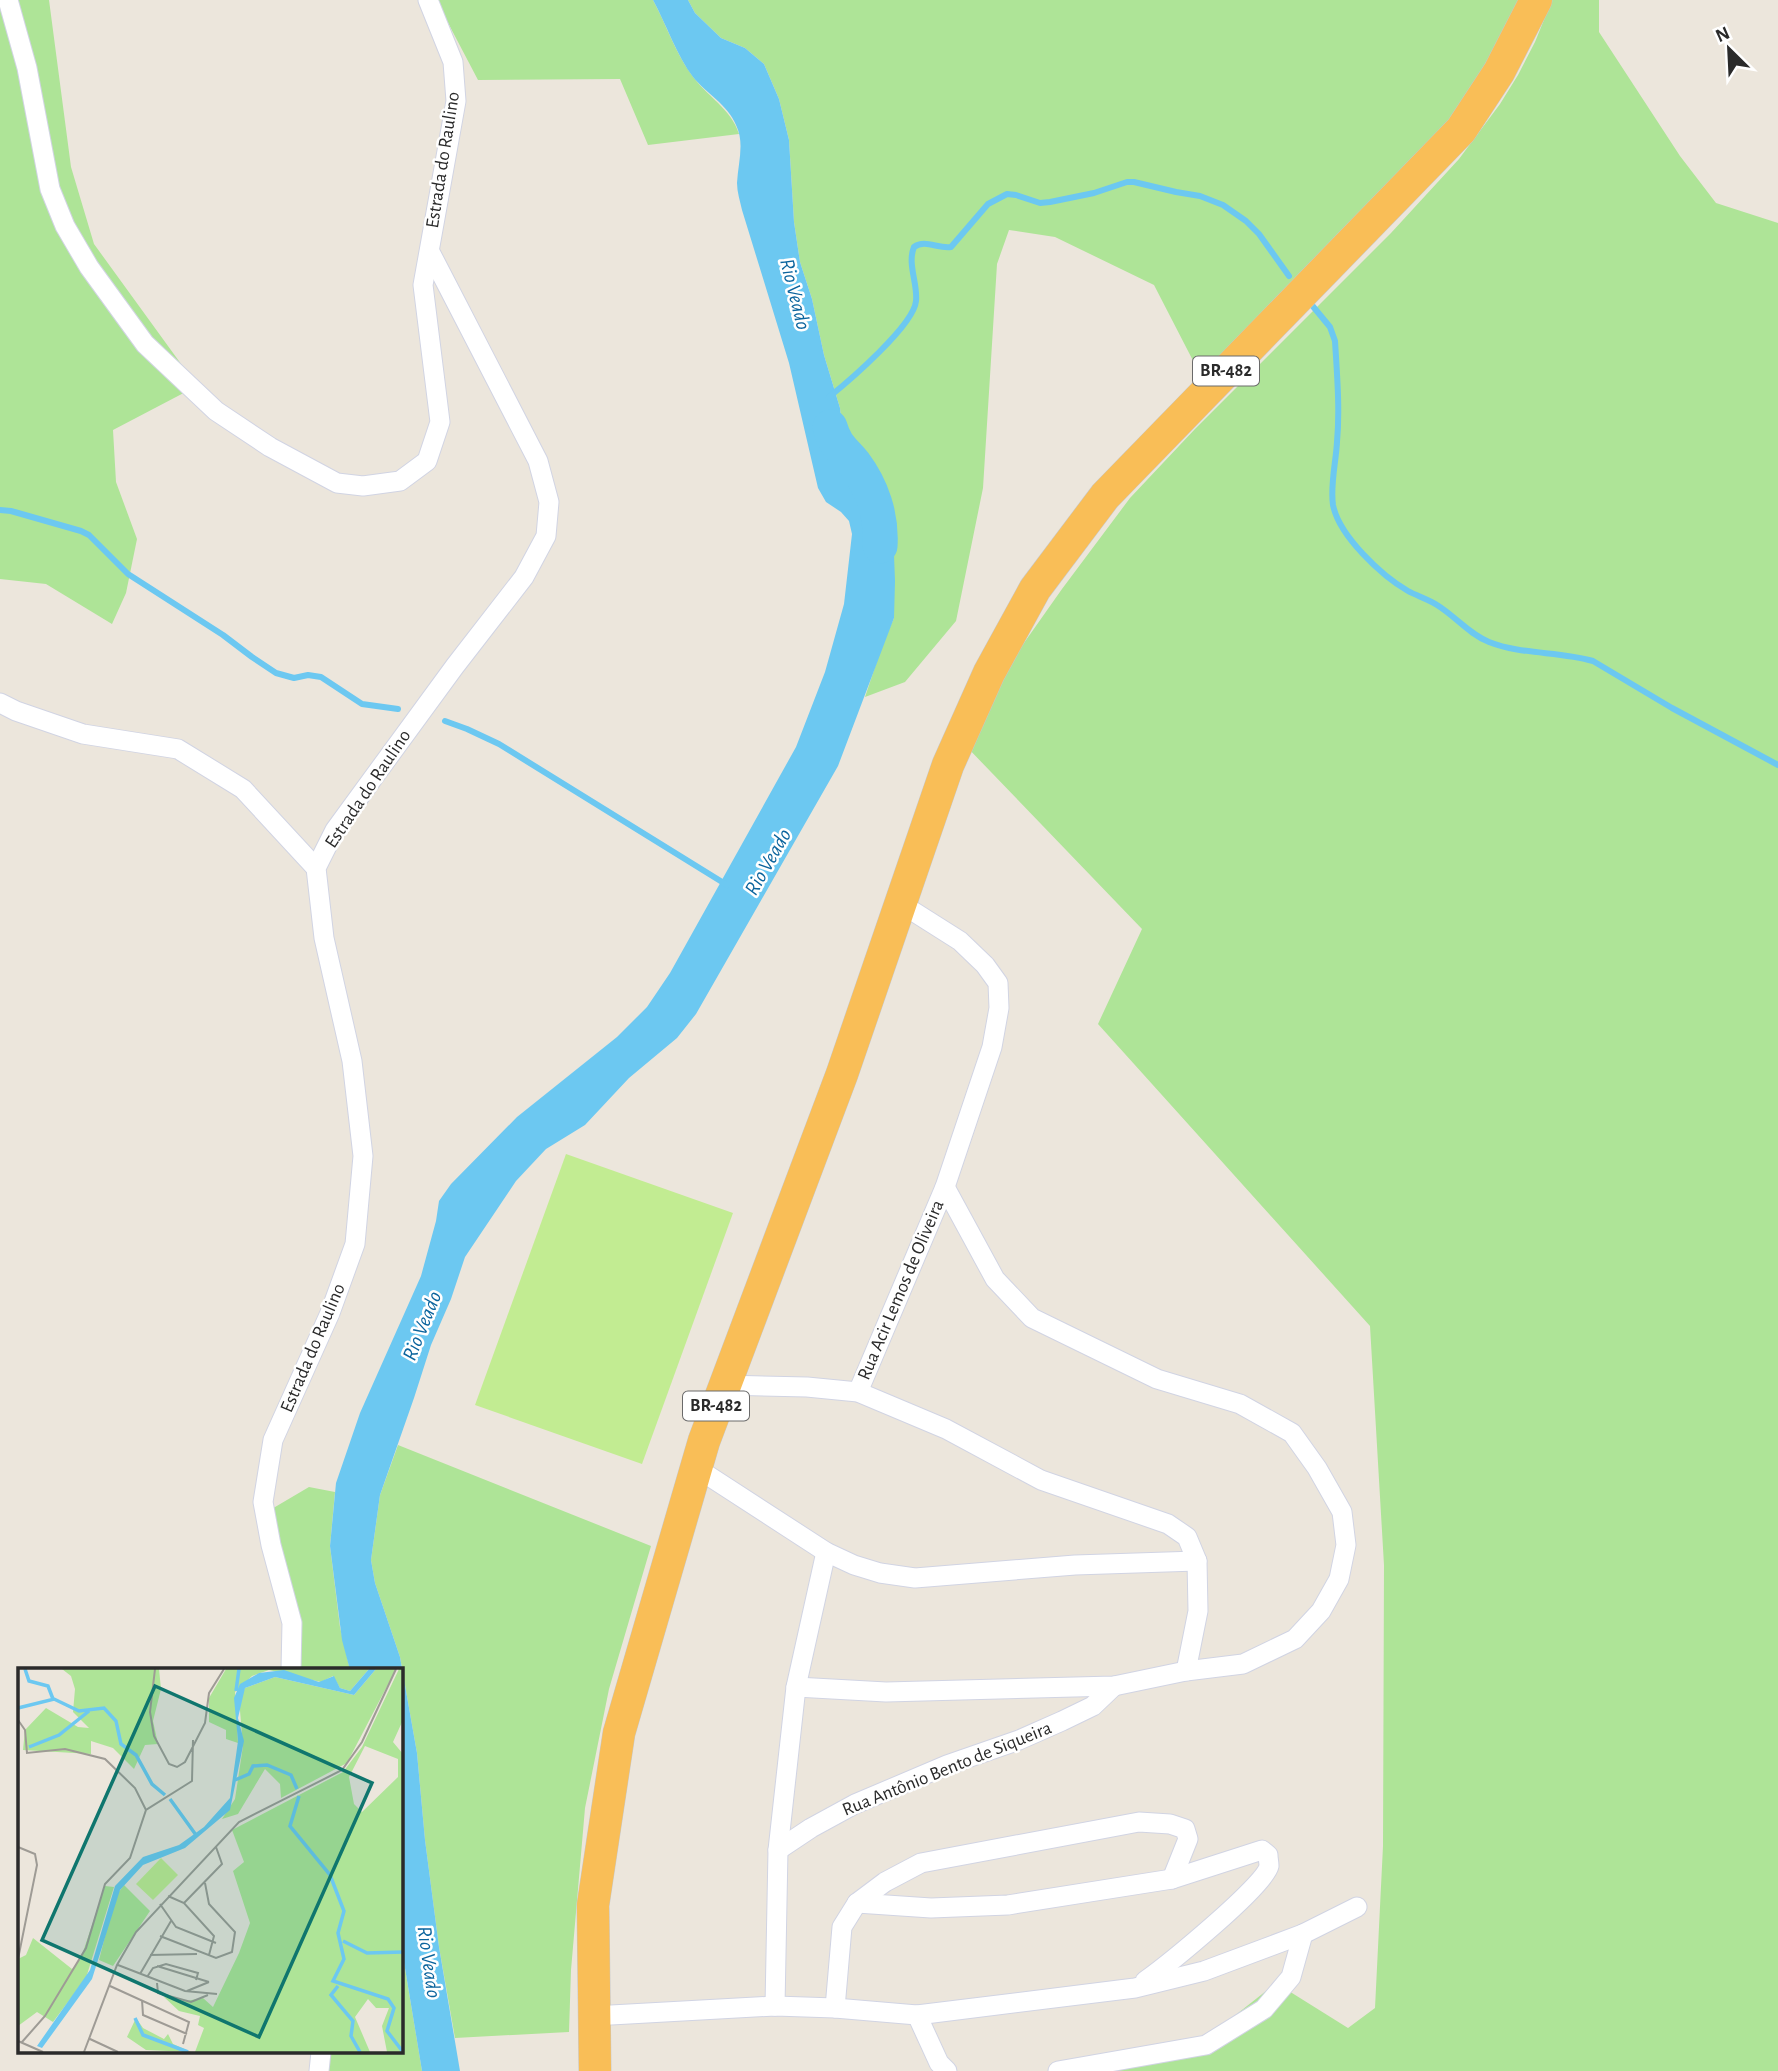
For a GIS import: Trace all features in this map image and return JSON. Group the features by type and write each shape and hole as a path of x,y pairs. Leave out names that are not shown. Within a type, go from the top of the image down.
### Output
{"highway":[{"name":"BR-482","path":"595,2071 593,1905 619,1733 695,1467 723,1385 842,1074 948,765 989,673 1035,589 1105,496 1461,130 1499,72 1536,0"}],"street":[{"path":"8,0 27,68 50,189 65,226 89,267 145,344 216,411 270,447 337,483 363,486 400,481 427,461 440,422 423,285 430,253"},
{"name":"Estrada do Raulino","path":"291,1668 292,1623 271,1545 263,1502 273,1440 330,1313 355,1244 362,1156 352,1061 324,937 316,869 335,830 524,577 545,536 549,502 538,461 430,253 432,227 456,101 453,62 428,0"},
{"path":"0,703 83,734 178,749 243,789 316,869"},
{"name":"Rua Acir Lemos de Oliveira","path":"858,1392 944,1188 992,1047 999,1008 998,983 985,965 960,941 900,903"},
{"name":"Rua Acir Lemos de Oliveira","path":"944,1188 995,1279 1032,1318 1157,1379 1241,1404 1292,1433 1317,1468 1342,1512 1346,1545 1339,1578 1321,1611 1295,1639 1243,1664 1186,1671"},
{"path":"723,1385 807,1387 858,1392 946,1429 1041,1480 1168,1524 1187,1537 1197,1561 1198,1611 1186,1671"},
{"path":"695,1467 826,1552 880,1573 915,1578 1074,1565 1197,1561"},
{"path":"775,2006 778,1850 796,1688 826,1552"},
{"name":"Rua Antônio Bento de Siqueira","path":"796,1688 886,1692 1114,1686 1186,1671"},
{"name":"Rua Antônio Bento de Siqueira","path":"778,1850 855,1804 947,1765 1019,1740 1093,1706 1114,1686"},
{"path":"835,2008 842,1927 857,1903 886,1882 921,1863 1139,1822 1170,1824 1185,1829 1188,1839 1172,1879"},
{"path":"857,1903 931,1908 1008,1905 1172,1879 1262,1850 1268,1855 1269,1867 1260,1881 1161,1970 1135,1988"},
{"path":"593,2015 775,2006 917,2015 1135,1988 1204,1971 1303,1934 1357,1907"},
{"path":"1058,2071 1206,2045 1264,2008 1290,1977 1303,1934"},
{"path":"917,2015 939,2063 947,2071"}],"green space":[{"path":"0,0 49,0 71,167 94,244 197,386 113,430 116,482 137,539 126,593 112,624 46,584 0,579"},
{"path":"436,0 653,0 685,65 697,82 724,109 739,134 648,145 620,79 478,80"},
{"path":"688,0 1524,0 1465,108 1203,380 1154,285 1055,237 1009,230 997,264 983,488 956,621 905,682 865,697 894,618 894,555 888,523 864,484 843,440 840,408 800,262 794,222 789,140 779,99 764,64 745,48 721,38 695,13"},
{"path":"1552,0 1599,0 1599,32 1680,156 1716,203 1778,223 1778,2071 1067,2071 1174,2052 1228,2021 1276,1983 1348,2028 1375,2008 1383,1846 1384,1565 1370,1326 1098,1024 1142,929 965,745 995,684 1130,498 1195,429 1391,233 1459,159 1518,75"},
{"path":"566,1154 733,1213 642,1464 475,1405"},
{"path":"398,1445 651,1546 609,1689 585,1808 571,1970 569,2032 455,2038 439,1947 417,1753 400,1657 375,1583 371,1560 380,1495"},
{"path":"309,1487 335,1492 330,1546 340,1627 350,1668 291,1668 270,1510"},
{"path":"402,1950 422,2071 321,2071 323,2054 402,2054"}],"water":[{"path":"653,0 688,0 695,13 721,38 745,48 764,64 779,99 789,140 794,222 800,262 840,408 843,440 864,484 888,523 894,555 894,618 838,766 696,1014 677,1038 629,1078 585,1125 546,1149 516,1181 465,1257 431,1345 380,1495 371,1560 375,1583 402,1668 349,1668 342,1640 330,1546 336,1483 360,1413 421,1276 439,1201 451,1184 517,1117 617,1037 647,1007 670,973 796,747 825,672 844,604 852,534 849,521 826,502 818,488 789,363 742,210 737,183 741,146 739,132 728,111 698,83 677,50"},
{"path":"402,1668 417,1753 439,1947 460,2071 422,2071 402,1950"}],"waterway":[{"path":"829,397 893,338 913,311 916,301 912,260 914,247 923,244 951,247 988,204 1007,194 1040,203 1134,182 1200,196 1223,205 1246,221 1259,234 1289,276"},
{"path":"1311,304 1330,327 1335,341 1338,417 1333,505 1344,529 1374,565 1408,591 1437,605 1482,639 1514,649 1593,661 1672,708 1778,765"},
{"name":"Rio Veado","path":"830,427 837,443 854,463 871,492 879,524 880,546"},
{"path":"0,510 89,535 128,574 223,635 276,673 294,678 308,675 321,677 362,704 398,709"},
{"path":"445,721 499,744 727,885"}]}
